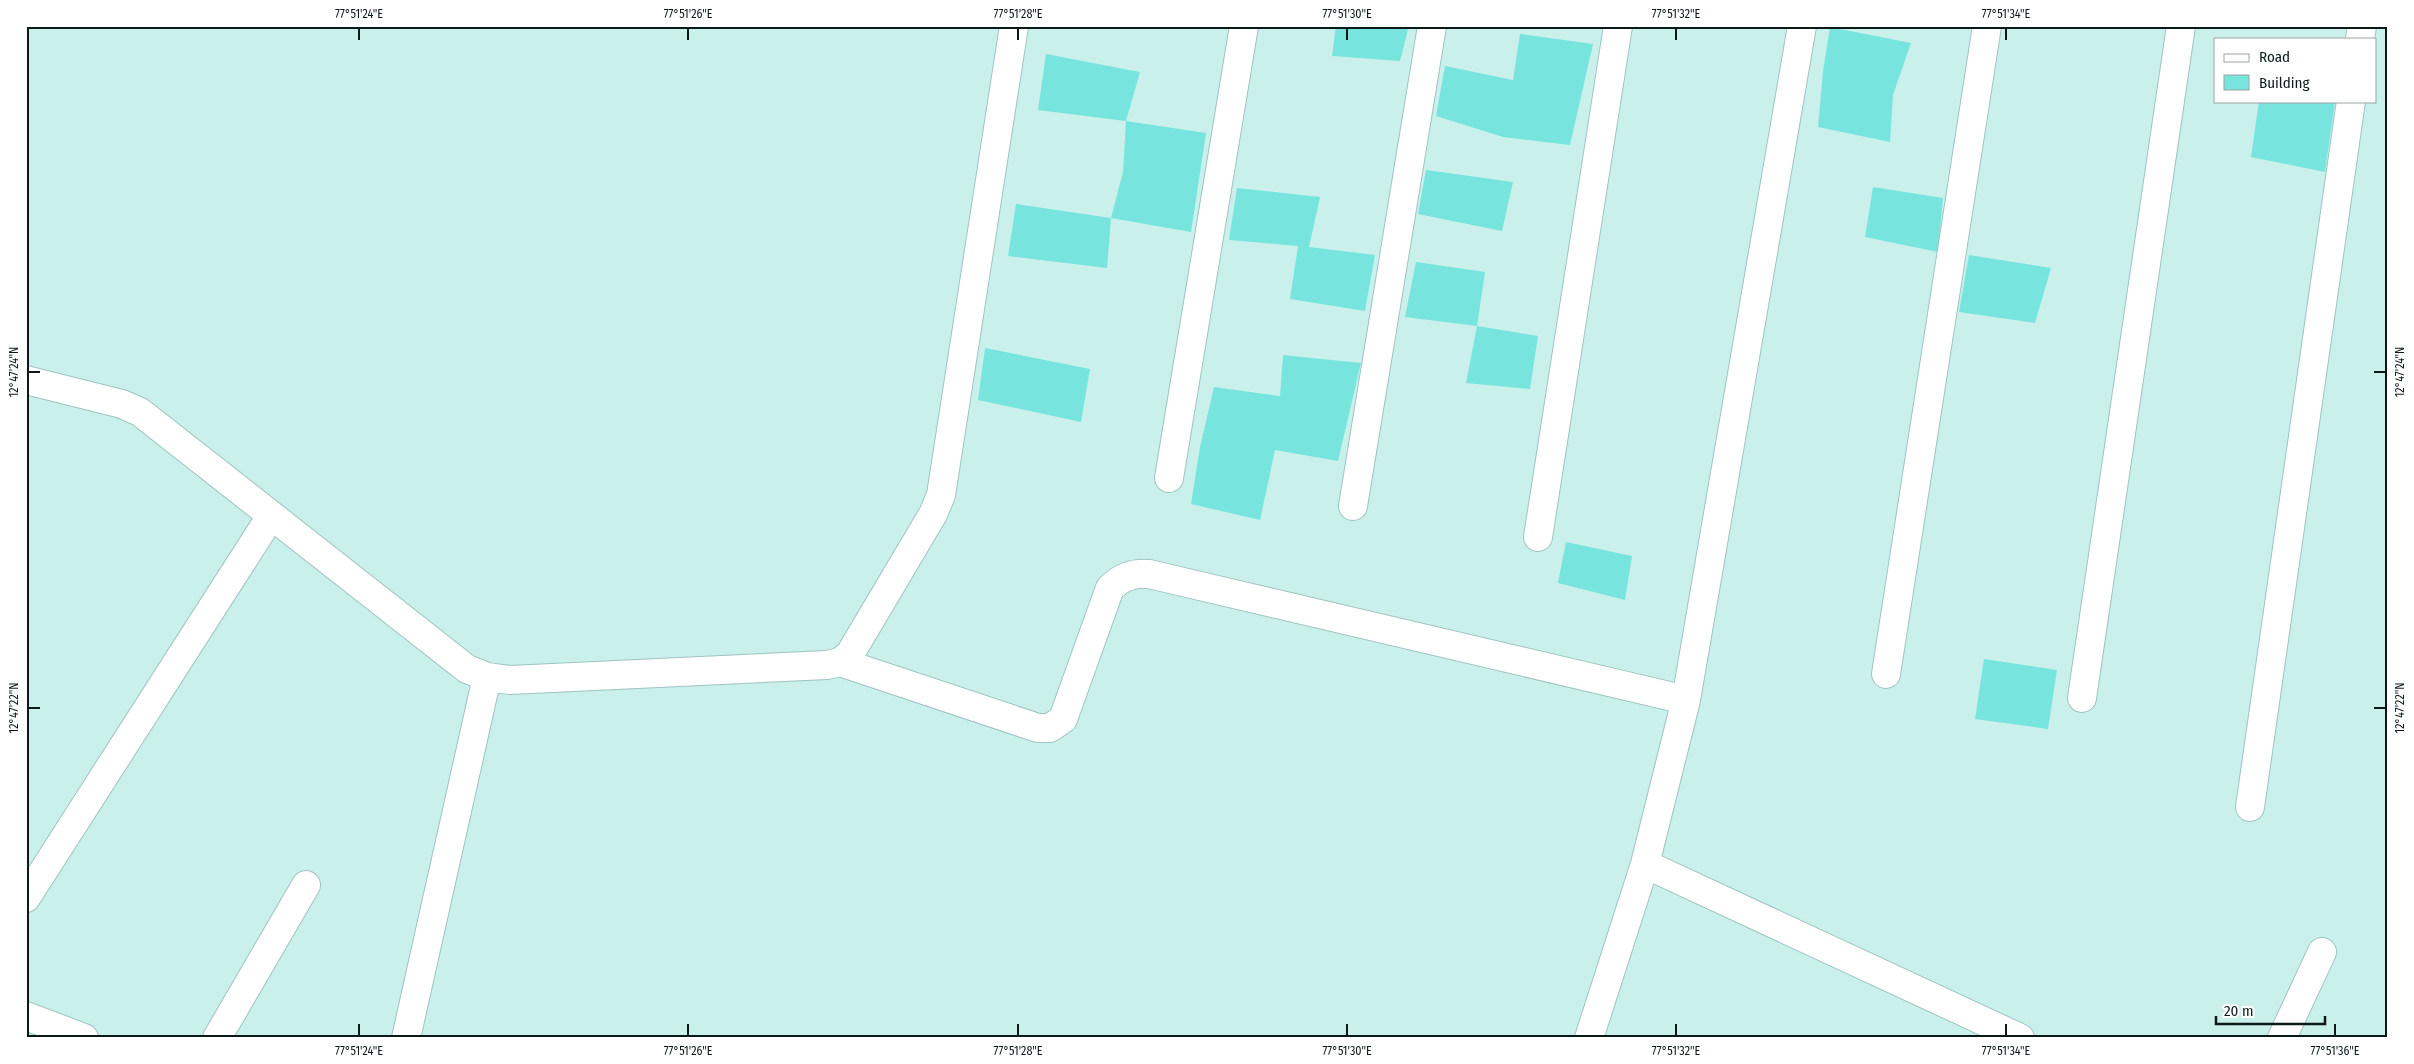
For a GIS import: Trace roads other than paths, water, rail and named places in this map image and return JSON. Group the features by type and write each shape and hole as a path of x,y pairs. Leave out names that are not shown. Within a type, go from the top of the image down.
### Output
{"street":[{"path":"26,380 133,408 468,669 487,678 510,680 827,665 840,662 850,654 933,514 941,495 1014,26"},
{"path":"1169,478 1244,26"},
{"path":"1353,506 1432,26"},
{"path":"1538,537 1618,26"},
{"path":"1589,1038 1645,864 1686,700 1802,26"},
{"path":"1886,674 1987,26"},
{"path":"2082,698 2181,26"},
{"path":"2250,807 2352,102"},
{"path":"26,898 271,516"},
{"path":"840,662 1038,728 1050,728 1063,719 1110,588 1121,578 1136,573 1149,574 1686,700"},
{"path":"406,1038 487,678"},
{"path":"1645,864 2020,1038"},
{"path":"217,1038 306,885"},
{"path":"2282,1038 2322,952"},
{"path":"26,1016 84,1038"}]}
